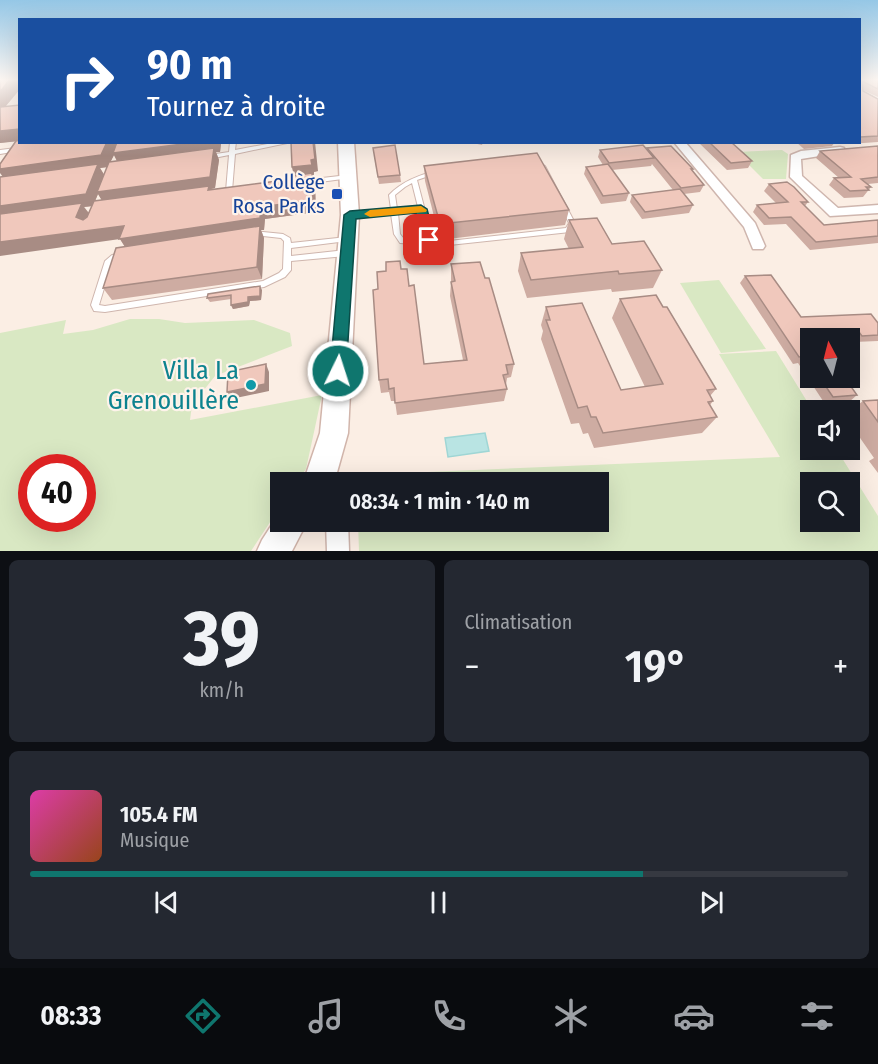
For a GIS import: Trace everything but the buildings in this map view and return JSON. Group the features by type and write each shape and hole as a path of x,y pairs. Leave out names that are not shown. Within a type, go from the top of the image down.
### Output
{"street":[{"path":"324,472 334,434 349,236 346,144"},
{"path":"681,144 750,226 758,246"},
{"path":"846,147 801,154 795,158 796,177 835,213 878,209"},
{"path":"273,551 285,532"},
{"path":"337,532 338,551"}],"lane":[{"path":"229,191 232,144"},
{"path":"200,158 280,144"},
{"path":"0,152 21,149"},
{"path":"533,161 542,166 572,223 571,228 563,231 431,245 402,241 397,234 392,195 399,187 414,179 433,172 533,161"},
{"path":"297,183 348,177"},
{"path":"414,179 431,245"},
{"path":"218,192 240,190"},
{"path":"288,259 349,236 395,211 421,209"},
{"path":"263,234 283,236 288,240 288,246 287,270 264,284 105,309 97,309 95,305 109,261 120,256 263,234"},
{"path":"288,246 349,236"}],"green space":[{"path":"782,150 788,154 786,179 763,179 736,152"},
{"path":"719,280 766,349 721,353 680,283"},
{"path":"130,319 159,319 185,323 254,320 290,333 292,346 215,376 192,405 190,420 322,395 306,469 304,472 270,472 270,522 251,551 0,551 0,333 66,320 63,334 93,330"},
{"path":"776,351 806,400 800,400 800,460 843,460 851,472 800,472 800,532 860,532 860,487 878,516 878,551 359,551 358,532 609,532 609,472 428,472 780,457 719,354"}],"water":[{"path":"485,433 489,451 448,457 445,438"}],"slow traffic":[{"path":"370,214 421,210"}],"place":[{"name":"Collège Rosa Parks","path":"337,194"},
{"name":"Villa La Grenouillère","path":"251,385"}],"route":[{"path":"338,371 350,215 421,209 429,240"}]}
